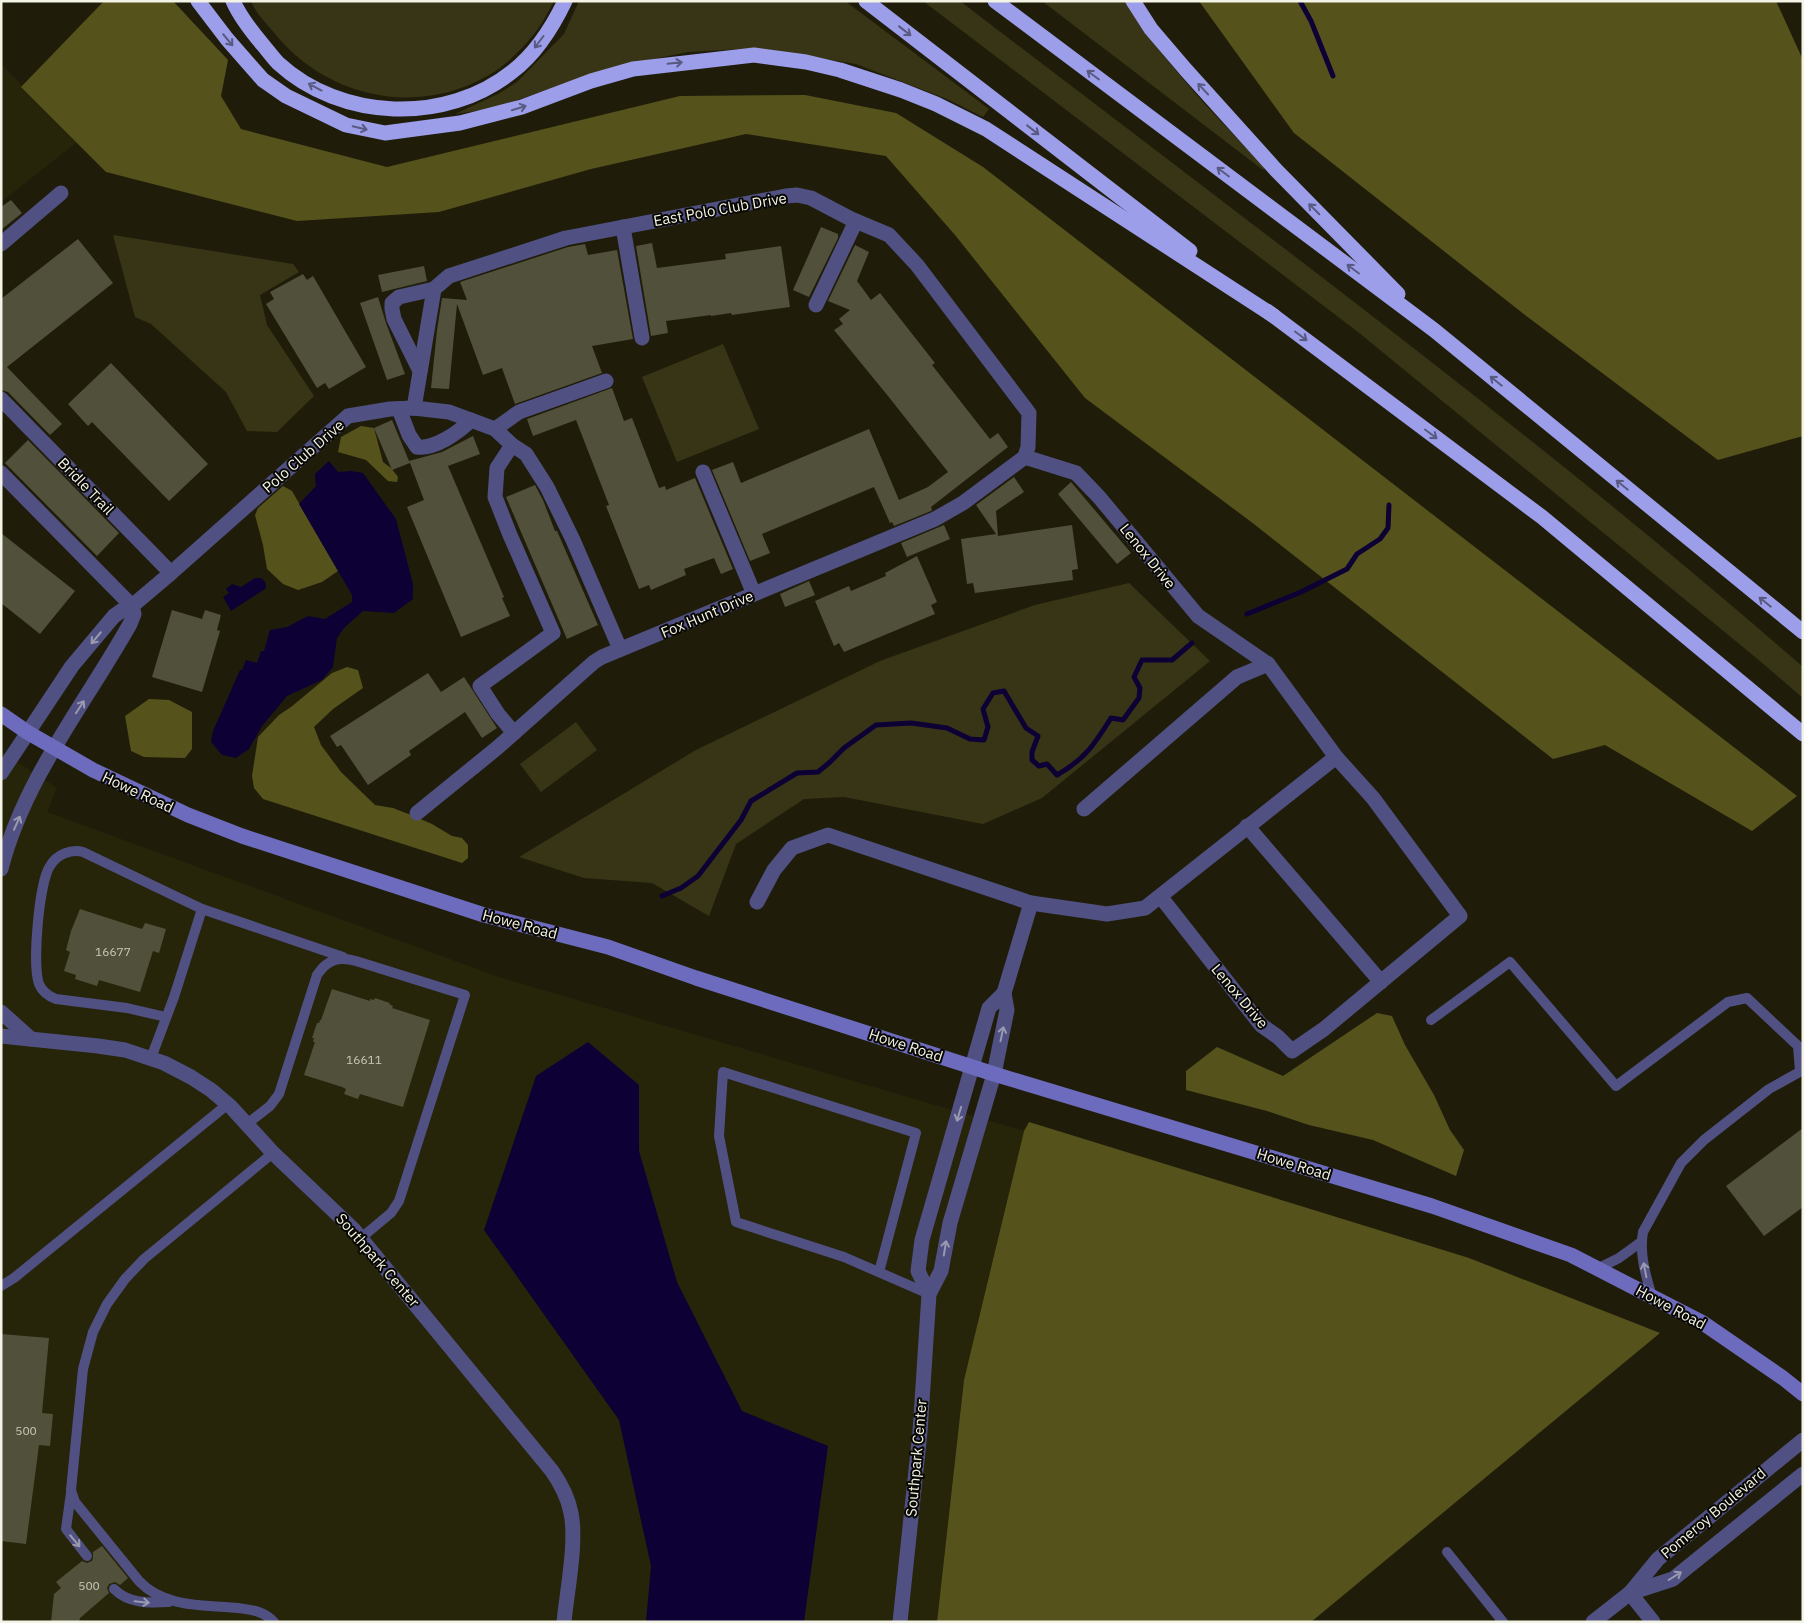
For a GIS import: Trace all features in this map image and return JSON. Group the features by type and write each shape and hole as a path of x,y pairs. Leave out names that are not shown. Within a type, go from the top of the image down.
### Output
{"highway":[{"path":"198,1 227,39 263,80 286,96 346,125 385,133 460,123 522,107 625,71 670,64 754,55 806,62 840,70 901,90 936,104 986,129 1274,316"},
{"path":"233,1 236,9 278,62 311,86 343,101 383,109 419,109 447,105 470,96 492,85 513,71 544,36 558,16 565,1"},
{"path":"866,1 1274,316 1542,517 1803,734"},
{"path":"995,1 1434,330 1803,632"},
{"path":"1133,1 1152,29 1186,70 1276,170 1434,330"}],"street":[{"path":"1,244 61,193"},
{"name":"East Polo Club Drive","path":"434,290 456,272 566,238 786,196 811,198 856,222 889,236 917,265 1026,410 1030,418 1028,447 1025,457"},
{"path":"816,305 856,222"},
{"path":"623,227 642,338"},
{"path":"420,371 394,319 392,303 399,297 434,290 420,371 406,409 409,435 417,447 421,447 445,440 458,432 471,420"},
{"path":"495,429 519,412 606,381"},
{"name":"Bridle Trail","path":"1,399 171,573"},
{"name":"Polo Club Drive","path":"27,732 72,666 114,616 132,606 171,573 348,416 406,409 449,412 495,429 512,445 526,454 547,487 573,540 620,649"},
{"path":"512,445 497,468 496,497 510,535 553,634 480,686 498,714 514,733"},
{"name":"Fox Hunt Drive","path":"417,813 514,733 594,662 620,649 934,519 963,503 1025,457"},
{"name":"Lenox Drive","path":"1025,457 1076,473 1082,478 1198,616 1268,664 1336,757 1373,798 1460,916 1324,1029 1292,1051 1278,1037 1261,1025 1160,896"},
{"path":"703,472 754,594"},
{"path":"1,473 132,606 134,614 96,683 53,748 16,825 1,869"},
{"path":"1084,809 1237,677 1268,664"},
{"name":"Howe Road","path":"1,714 53,748 94,770 179,811 242,836 484,915 608,947 696,978 994,1074 1432,1206 1571,1255 1704,1323 1784,1378 1803,1394"},
{"path":"1,773 27,732"},
{"path":"757,902 774,870 792,848 828,835 1031,903 1107,914 1145,908 1336,757"},
{"path":"1247,826 1381,982"},
{"path":"994,1074 1007,1010 1004,994 1031,903"},
{"path":"973,1067 989,1008 1004,994"},
{"path":"1,1012 30,1039"},
{"name":"Southpark Center","path":"1,1036 108,1047 151,1058 190,1077 228,1104 273,1153 361,1238 540,1455 561,1484 571,1513 573,1533 564,1622"},
{"name":"Southpark Center","path":"929,1294 918,1271 922,1240 973,1067"},
{"name":"Southpark Center","path":"900,1622 920,1432 929,1294 941,1271 950,1223 994,1074"},
{"name":"Pomeroy Boulevard","path":"1593,1622 1630,1593 1658,1559 1803,1440"},
{"name":"Pomeroy Boulevard","path":"1630,1593 1673,1578 1803,1474"},
{"path":"1630,1593 1653,1622"}],"lane":[{"path":"166,1018 127,1008 56,999 44,992 38,979 36,958 45,875 59,856 70,851 79,851 202,909 350,959 465,995 399,1200 391,1213 361,1238"},
{"path":"151,1058 174,997 202,909"},
{"path":"247,1124 270,1106 279,1094 318,975 326,964 336,959 350,959"},
{"path":"1432,1020 1510,962 1616,1086 1728,1002 1747,998 1798,1046 1801,1070 1769,1089 1704,1140 1681,1163 1643,1232 1645,1272 1652,1297"},
{"path":"879,1272 916,1133 723,1072 719,1136 736,1222 844,1257 929,1294"},
{"path":"1,1286 14,1278 228,1104"},
{"path":"87,1556 66,1529 82,1374 93,1332 106,1304 124,1279 156,1248 273,1153"},
{"path":"1597,1269 1619,1258 1642,1242"},
{"path":"71,1490 75,1502 143,1585 155,1595 175,1602"},
{"path":"1447,1552 1503,1622"},
{"path":"114,1589 124,1598 134,1601 153,1603 175,1602 254,1610 267,1615 274,1622"}],"shaded area":[{"path":"104,1 173,1 228,60 221,96 241,129 387,167 680,96 805,95 896,113 983,167 1797,796 1752,831 1605,745 1553,759 1250,521 1085,398 955,235 886,156 746,134 591,169 439,212 297,221 106,172 21,87"},
{"path":"251,1 554,1 540,26 529,40 502,66 489,75 461,88 433,95 404,97 375,94 347,86 321,74 297,57 259,15"},
{"path":"579,1 845,1 989,109 983,117 947,99 856,64 757,48 688,52 614,67 491,109 455,114 498,94 517,82 564,34"},
{"path":"923,1 960,1 1387,327 1492,410 1597,494 1803,667 1803,698 1358,332"},
{"path":"1042,1 1125,1 1173,67 1265,167 1263,170"},
{"path":"1199,1 1776,1 1803,60 1803,436 1718,460 1525,315 1294,133"},
{"path":"1,64 77,142 1,202"},
{"path":"113,235 293,264 299,272 260,295 267,325 314,396 277,432 247,431 226,392 151,324 135,317"},
{"path":"723,344 759,429 677,462 642,377"},
{"path":"361,426 374,428 383,462 398,477 397,482 388,481 366,460 338,452 341,437"},
{"path":"329,461 338,472 351,471 363,473 396,519 413,584 413,599 394,613 363,611 344,628 337,638 333,667 322,680 287,696 262,726 249,749 236,758 222,755 211,742 213,731 240,670 242,670 246,660 257,663 261,651 264,651 270,630 287,627 308,616 325,619 352,602 352,595 299,504 316,486 315,474"},
{"path":"283,486 292,491 338,571 322,582 298,590 283,584 267,569 255,515 258,508"},
{"path":"255,578 260,578 264,581 266,584 265,589 231,611 223,597 229,593 226,589 232,584 241,587"},
{"path":"1129,583 1210,661 1042,798 983,824 844,797 804,799 736,844 709,916 652,883 584,878 519,857 696,750 880,661 1035,605"},
{"path":"347,667 358,670 363,688 333,709 314,727 321,745 341,772 375,805 393,808 432,824 452,836 462,838 468,845 468,858 462,863 263,799 254,788 252,776 258,737 279,715 332,673"},
{"path":"149,699 169,700 192,712 192,749 185,758 144,757 131,751 125,716"},
{"path":"576,722 597,750 541,792 520,764"},
{"path":"1,751 57,788 47,812 499,977 1024,1131 964,1380 937,1622 1,1622"},
{"path":"1377,1013 1392,1016 1405,1045 1434,1095 1450,1130 1464,1150 1456,1176 1373,1140 1309,1125 1267,1111 1186,1090 1186,1071 1217,1047 1283,1076"},
{"path":"588,1042 639,1085 639,1151 677,1282 742,1411 828,1446 804,1622 646,1622 651,1566 619,1420 484,1230 536,1076"},
{"path":"1029,1122 1469,1258 1660,1333 1311,1622 937,1622 964,1380 1024,1131"}],"building":[{"path":"11,200 22,213 1,230 1,207"},
{"path":"821,227 838,234 838,238 809,297 793,290"},
{"path":"78,239 113,283 7,367 62,424 50,435 8,392 1,390 1,299"},
{"path":"652,243 657,268 726,259 725,254 781,246 790,307 666,321 668,333 651,336 636,246"},
{"path":"585,244 588,255 617,250 633,339 592,346 602,373 515,404 502,368 483,375 457,304 449,389 431,388 442,298 467,300 460,282 568,247"},
{"path":"855,245 869,252 857,281 871,300 880,293 935,363 932,365 990,439 998,433 1008,447 931,507 931,511 894,526 892,522 890,523 874,487 762,534 770,553 750,561 712,470 733,462 741,483 869,429 899,500 928,487 948,472 834,330 843,324 839,319 850,310 828,301"},
{"path":"424,266 427,281 382,292 378,275"},
{"path":"303,274 307,280 313,276 366,367 329,389 325,383 317,388 266,304 274,299 270,292"},
{"path":"378,297 405,374 387,380 360,303"},
{"path":"111,363 208,464 169,501 92,422 88,426 68,404"},
{"path":"612,388 624,421 632,418 659,488 665,486 666,490 695,478 733,569 721,574 714,558 684,569 686,575 651,590 649,585 639,589 606,506 609,505 576,420 533,436 527,419"},
{"path":"392,420 409,461 442,452 473,436 480,454 448,466 504,597 502,598 510,616 461,637 407,507 424,500 410,463 392,470 374,428"},
{"path":"28,440 119,533 97,556 5,463"},
{"path":"1014,477 1024,492 996,511 998,536 1072,525 1078,569 1072,570 1073,580 975,593 973,583 967,584 961,539 996,534 976,505"},
{"path":"1071,482 1131,553 1117,564 1058,494"},
{"path":"535,485 598,625 567,639 506,497"},
{"path":"944,525 950,539 907,557 901,543"},
{"path":"1,533 75,591 40,634 1,603"},
{"path":"917,556 937,602 931,605 935,614 844,652 839,643 834,646 815,601 849,586 851,591 886,576 885,573"},
{"path":"809,581 815,595 785,607 780,594"},
{"path":"172,610 202,619 205,610 221,615 217,630 220,631 202,692 152,677"},
{"path":"428,673 441,692 464,677 497,728 482,738 465,712 409,751 411,755 368,785 341,745 337,747 330,736"},
{"path":"80,909 142,929 145,923 166,929 159,953 153,951 140,992 99,980 97,986 75,979 76,975 64,971 70,952 66,950"},
{"path":"332,989 370,1001 370,999 374,1000 375,998 390,1003 393,1006 392,1008 430,1020 403,1107 360,1094 358,1099 344,1094 346,1089 342,1087 304,1075 315,1042 313,1042 314,1038 312,1038 317,1023 321,1020"},
{"path":"1803,1128 1803,1207 1764,1236 1726,1186"},
{"path":"1,1334 49,1338 42,1413 53,1414 50,1446 39,1445 26,1544 1,1541"},
{"path":"102,1546 128,1578 120,1585 115,1582 109,1584 107,1588 109,1593 80,1618 79,1622 51,1622 54,1594 61,1588 56,1582 82,1561 87,1563 92,1561 93,1552"}],"waterway":[{"path":"1300,1 1311,21 1333,76"},
{"path":"1247,614 1301,592 1347,569 1357,554 1380,539 1388,528 1389,505"},
{"path":"662,896 681,888 698,876 741,820 751,801 797,773 818,772 844,748 876,725 911,723 947,728 970,739 984,740 988,727 983,709 993,693 1004,691 1026,728 1038,736 1032,752 1032,760 1039,766 1047,764 1057,775 1075,763 1088,751 1111,718 1123,720 1139,698 1140,688 1134,677 1142,660 1172,660 1192,643"}]}
